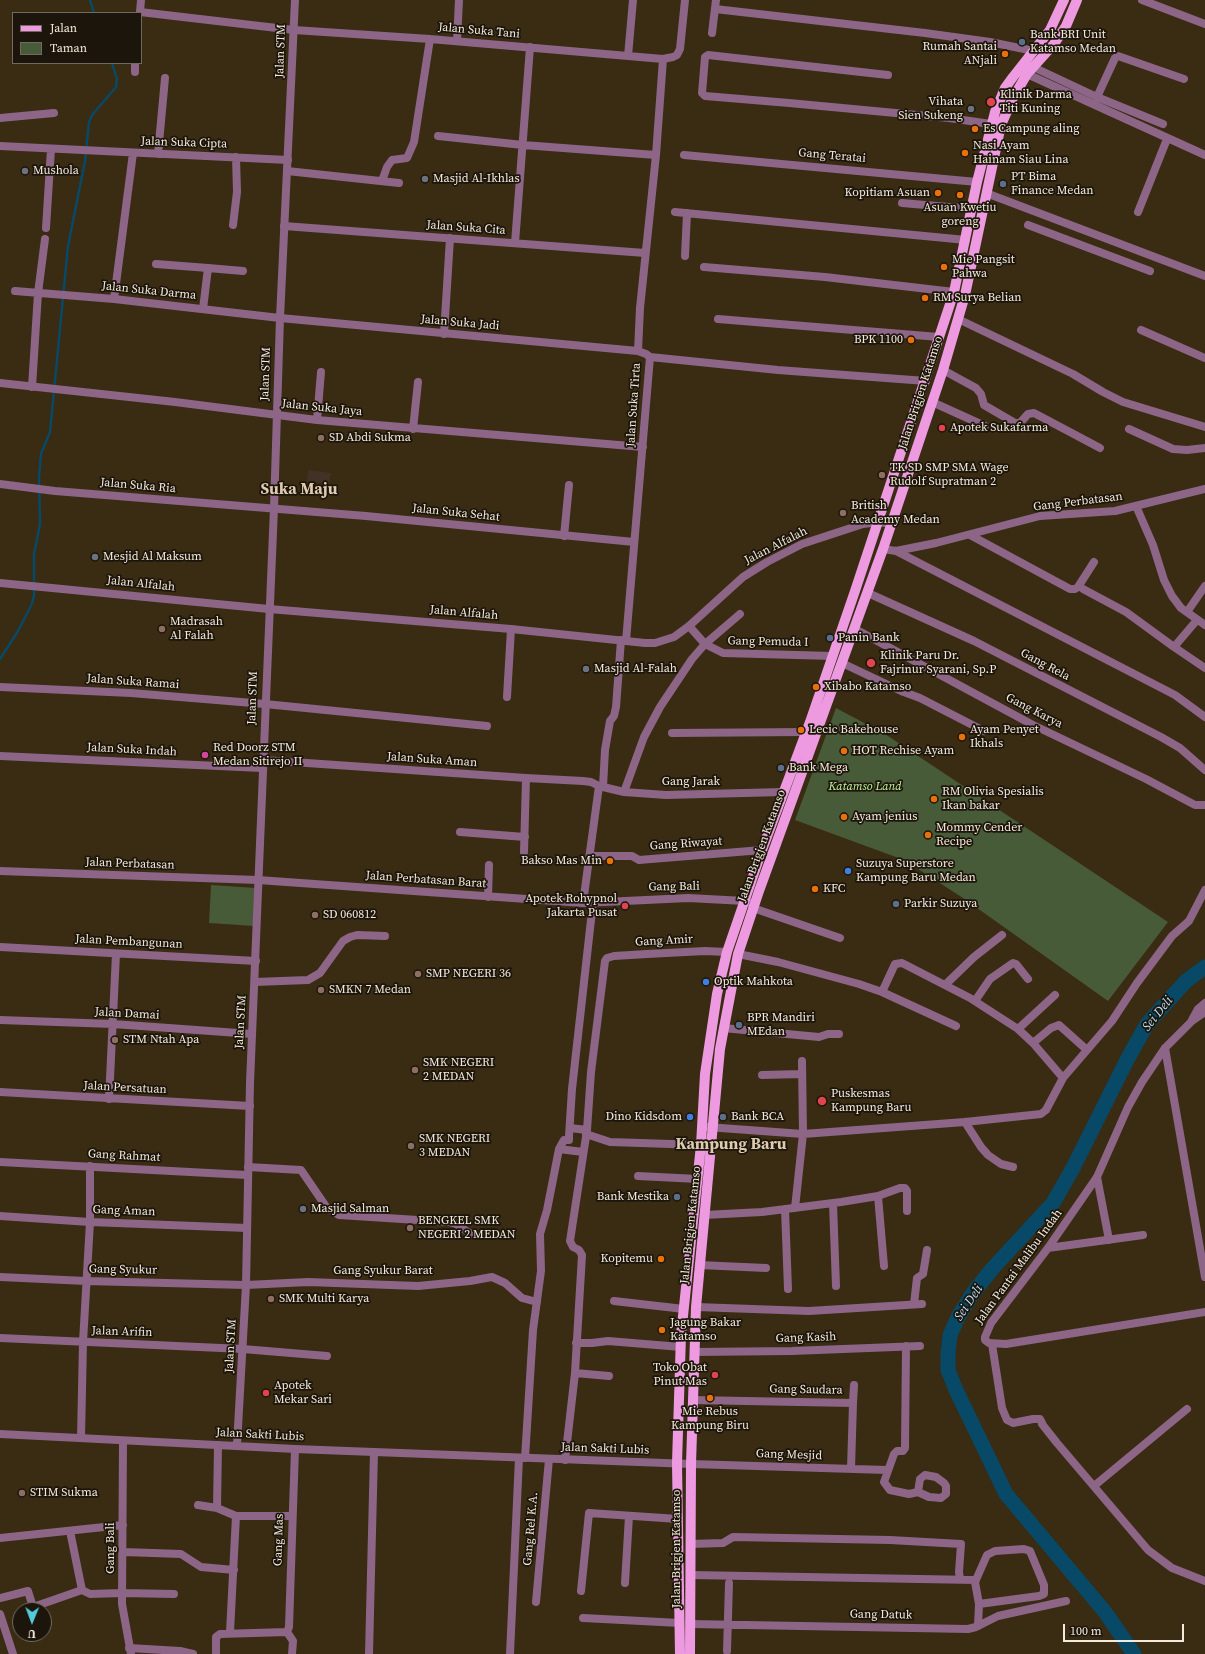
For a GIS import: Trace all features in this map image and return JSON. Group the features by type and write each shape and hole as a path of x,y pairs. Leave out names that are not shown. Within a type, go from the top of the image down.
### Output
{"main road":[{"name":"Jalan Brigjen Katamso","path":"680,1654 691,1575 690,1464 692,1400 696,1306 704,1215 706,1146 702,1126 708,1052 717,994 728,952 763,882 855,629 943,370 958,319 968,256 966,240 977,182 995,112 1005,88 1022,64 1050,30 1064,0"},
{"name":"Jalan Brigjen Katamso","path":"690,1654 685,1623 678,1519 681,1347 684,1309 698,1179 706,1146 713,1127 723,1028 738,954 751,904 753,877 806,732 926,381 954,292 968,256 986,193 1001,125 1013,98 1030,71 1054,44 1066,26 1076,0"},
{"path":"753,877 763,882"}],"street":[{"path":"139,12 140,0"},
{"name":"Jalan STM","path":"237,1445 246,1285 252,1034 274,508 280,318 295,0"},
{"path":"457,41 459,0"},
{"path":"628,56 633,0"},
{"path":"663,59 677,55 680,49 685,0"},
{"path":"1142,0 1205,24"},
{"path":"712,33 715,4 990,42 1034,51"},
{"name":"Jalan Suka Tani","path":"142,12 294,30 457,41 663,59"},
{"path":"382,181 387,167 392,160 407,158 414,142 430,39"},
{"path":"515,243 530,47"},
{"path":"888,75 708,55 705,57 702,93 705,96 941,117 991,124"},
{"path":"1097,97 1115,58 1118,56 1184,79"},
{"name":"Jalan Suka Tirta","path":"583,903 605,750 610,721 614,716 616,707 634,542 650,357 638,351 645,253 656,155 663,59"},
{"path":"135,64 135,72"},
{"path":"1030,71 1163,124"},
{"path":"1030,71 1167,139 1205,155"},
{"path":"158,154 165,78"},
{"path":"0,118 54,113"},
{"path":"438,136 523,145 656,155"},
{"path":"1138,212 1167,139"},
{"name":"Jalan Suka Cipta","path":"0,146 288,160"},
{"path":"46,228 51,149"},
{"path":"114,299 133,153"},
{"name":"Gang Teratai","path":"684,156 928,176 977,182"},
{"path":"233,225 237,192 236,157"},
{"path":"287,171 399,183"},
{"path":"986,193 1205,276"},
{"path":"902,203 972,209"},
{"path":"675,212 966,240"},
{"path":"685,256 687,214"},
{"path":"1028,225 1078,242 1150,271"},
{"name":"Jalan Suka Cita","path":"284,226 645,253"},
{"path":"1078,242 1082,230"},
{"path":"444,334 450,238"},
{"path":"32,387 38,293 45,239"},
{"path":"156,264 243,271"},
{"path":"704,267 825,277 954,292"},
{"path":"203,309 208,268"},
{"name":"Jalan Suka Darma","path":"15,292 114,299 280,318"},
{"name":"Jalan Suka Jadi","path":"280,318 638,351"},
{"path":"718,318 939,337"},
{"path":"958,319 1073,374 1118,399 1205,427"},
{"path":"1141,330 1205,358"},
{"path":"650,357 770,369 926,381"},
{"path":"943,370 976,388 981,394 984,405 1015,423 1020,423 1028,414 1034,413 1100,448"},
{"path":"317,420 321,372"},
{"path":"413,429 418,382"},
{"name":"Jalan Suka Jaya","path":"0,384 175,402 317,420 643,447"},
{"path":"932,402 986,426"},
{"path":"1129,429 1173,450 1205,448"},
{"name":"Jalan Suka Ria","path":"0,484 56,491 274,508"},
{"path":"564,536 569,485"},
{"name":"Gang Perbatasan","path":"883,549 896,551 970,535 1040,516 1115,511 1205,489"},
{"path":"1136,506 1153,545 1167,588 1176,602 1205,625"},
{"name":"Jalan Suka Sehat","path":"274,508 634,542"},
{"name":"Jalan Alfalah","path":"0,583 269,609 511,629 645,643 663,641 674,637 689,626 744,577 767,562 802,544 834,532 863,524 878,522 891,524"},
{"path":"970,535 1070,588 1075,589 1078,587 1094,562"},
{"path":"896,551 1175,695 1205,717"},
{"path":"1187,612 1205,586"},
{"path":"1083,589 1126,612 1205,668"},
{"name":"Gang Rela","path":"868,593 974,641 1166,740 1180,748 1205,770"},
{"path":"624,792 644,736 660,707 692,659 705,644 740,614"},
{"path":"1174,647 1197,620"},
{"name":"Gang Pemuda I","path":"689,626 705,644 724,653 832,656"},
{"path":"507,697 511,629"},
{"name":"Gang Karya","path":"855,629 1033,725 1146,779 1195,805 1205,805"},
{"path":"842,663 901,691 920,698 984,731"},
{"name":"Jalan Suka Ramai","path":"0,686 265,704 487,726"},
{"path":"672,733 806,732"},
{"name":"Jalan Suka Indah","path":"0,756 263,764"},
{"name":"Jalan Suka Aman","path":"263,764 583,781 601,786"},
{"path":"524,852 526,778"},
{"name":"Gang Jarak","path":"601,786 624,792 666,795 783,792"},
{"path":"460,832 525,837"},
{"name":"Gang Riwayat","path":"590,856 632,856 639,860 762,850"},
{"path":"488,897 489,865"},
{"name":"Jalan Perbatasan","path":"0,871 258,880"},
{"name":"Jalan Perbatasan Barat","path":"258,880 488,897 583,903 593,902"},
{"path":"702,1126 803,1134 964,1122 1041,1114 1046,1110 1063,1078 1112,1021 1168,942 1188,921 1205,890"},
{"name":"Gang Bali","path":"593,902 688,898 751,904 840,938"},
{"path":"510,1654 522,1458 533,1330 541,1271 540,1234 547,1210 559,1149 564,1140 569,1140 572,1089 593,902"},
{"path":"255,982 308,980 320,973 343,941 350,937 357,935 385,936"},
{"path":"945,985 974,957 1002,935"},
{"name":"Jalan Pembangunan","path":"0,947 256,961"},
{"name":"Gang Amir","path":"587,1132 591,1072 604,961 607,958 614,956 705,951 728,952"},
{"path":"109,1099 116,954"},
{"path":"738,954 822,973 882,992 956,1026"},
{"path":"882,992 895,964 902,963 975,1001 1018,1029 1033,1043 1063,1078"},
{"path":"975,1001 990,979 1013,964 1016,964 1028,979"},
{"path":"1018,1029 1055,995"},
{"name":"Jalan Pantai Malibu Indah","path":"1192,1020 1198,1009 1205,1003"},
{"name":"Jalan Pantai Malibu Indah","path":"992,1344 985,1340 986,1330 1048,1248 1097,1177 1128,1107 1142,1082 1165,1048 1192,1020 1205,1012"},
{"name":"Jalan Damai","path":"0,1020 113,1024 252,1034"},
{"path":"1033,1043 1051,1028 1059,1025 1087,1050"},
{"path":"723,1028 819,1037 828,1034 839,1034"},
{"path":"1165,1048 1205,1277"},
{"path":"795,1208 803,1134 802,1060"},
{"path":"762,1075 802,1074"},
{"name":"Jalan Persatuan","path":"0,1092 250,1106"},
{"path":"964,1122 981,1148 988,1155 1001,1164 1013,1168"},
{"path":"570,1128 587,1132 610,1142 706,1146"},
{"path":"565,1460 575,1373 582,1255 579,1250 573,1247 570,1241 587,1132"},
{"path":"559,1149 583,1152"},
{"name":"Gang Rahmat","path":"0,1162 248,1171 301,1170 327,1208 338,1215 449,1222 456,1224 471,1234"},
{"path":"81,1438 82,1342 90,1222 90,1166"},
{"path":"638,1176 698,1179"},
{"path":"1097,1177 1109,1240"},
{"path":"704,1215 762,1212 833,1203 878,1196 900,1188 906,1189 908,1193 908,1211"},
{"path":"878,1196 884,1266"},
{"path":"833,1203 836,1286"},
{"path":"785,1209 788,1289"},
{"name":"Gang Aman","path":"0,1216 90,1222 247,1228"},
{"path":"1048,1248 1143,1235"},
{"path":"696,1306 808,1311 918,1304 917,1278 923,1274 927,1250"},
{"path":"699,1265 766,1268"},
{"name":"Gang Syukur","path":"0,1277 86,1281 246,1285"},
{"name":"Gang Syukur Barat","path":"246,1285 308,1282 418,1286 470,1281 492,1277 505,1284 522,1298 537,1302"},
{"path":"614,1301 684,1309"},
{"path":"1205,1312 1006,1344 992,1344 1002,1408 1007,1420 1013,1423 1040,1419 1042,1425 1133,1534 1159,1560 1172,1568 1205,1581"},
{"name":"Jalan Arifin","path":"0,1338 243,1349 327,1356"},
{"path":"576,1343 592,1344 615,1341 681,1347"},
{"path":"906,1346 905,1448 903,1451 895,1453 887,1470 884,1482 890,1490 909,1494 918,1492"},
{"name":"Gang Kasih","path":"694,1352 800,1351 920,1346"},
{"path":"575,1373 609,1376"},
{"path":"853,1403 854,1385"},
{"name":"Gang Saudara","path":"692,1400 853,1403 851,1469"},
{"path":"1094,1486 1187,1409"},
{"name":"Jalan Sakti Lubis","path":"0,1434 295,1449 690,1464"},
{"name":"Gang Bali","path":"123,1441 124,1552 122,1593 124,1622 130,1651"},
{"path":"217,1508 218,1445"},
{"name":"Gang Mas","path":"287,1632 289,1627 295,1449"},
{"path":"369,1654 374,1452"},
{"name":"Gang Rel K.A.","path":"536,1602 550,1459"},
{"name":"Gang Mesjid","path":"690,1464 887,1470"},
{"path":"198,1505 217,1508 236,1516 292,1516"},
{"path":"581,1591 588,1515 590,1513 678,1519"},
{"path":"230,1632 236,1516"},
{"path":"625,1583 629,1516"},
{"path":"0,1538 123,1526"},
{"path":"70,1531 82,1590"},
{"path":"690,1544 723,1543 733,1538 890,1540 961,1544 960,1579"},
{"path":"978,1626 979,1604 975,1582 987,1555 991,1552 1024,1549 1032,1553 1044,1585 1045,1592 1039,1596 979,1604"},
{"path":"124,1552 181,1554 201,1567 234,1570"},
{"path":"691,1575 976,1580"},
{"path":"727,1651 729,1583"},
{"path":"0,1598 28,1591 32,1604 36,1606 82,1590 90,1594 174,1594"},
{"name":"Gang Datuk","path":"583,1618 728,1625 968,1629 978,1626 998,1616 1066,1601"},
{"path":"0,1614 12,1654"},
{"path":"216,1654 217,1636 220,1634 230,1632 287,1632 292,1641 292,1654"},
{"path":"130,1651 180,1651 194,1654"}],"shaded area":[{"path":"308,470 331,473 329,484 307,481"}],"green space":[{"name":"Katamso Land","path":"836,708 885,734 1168,922 1108,1001 963,898 904,860 795,820"},
{"path":"211,885 256,888 254,926 209,923"}],"waterway":[{"path":"90,0 94,12"},
{"path":"0,659 18,631 32,604 34,595 34,554 40,524 39,477 41,454 50,432 68,246 85,161 89,122 92,115 116,87 117,79 112,64"},
{"name":"Sei Deli","path":"1134,1654 1105,1612 1006,1494 956,1390 948,1370 948,1354 950,1335 958,1317 973,1293 992,1269 1053,1203 1073,1168 1128,1058 1147,1024 1186,981 1205,967"}],"place":[{"name":"Bank BRI Unit Katamso Medan","path":"1022,42"},
{"name":"Rumah Santai ANjali","path":"1005,54"},
{"name":"Klinik Darma Titi Kuning","path":"991,102"},
{"name":"Vihata Sien Sukeng","path":"971,109"},
{"name":"Es Campung aling","path":"975,129"},
{"name":"Nasi Ayam Hainam Siau Lina","path":"965,153"},
{"name":"Mushola","path":"25,171"},
{"name":"Masjid Al-Ikhlas","path":"425,179"},
{"name":"PT Bima Finance Medan","path":"1003,184"},
{"name":"Kopitiam Asuan","path":"938,193"},
{"name":"Asuan Kwetiu goreng","path":"960,195"},
{"name":"Mie Pangsit Pahwa","path":"944,267"},
{"name":"RM Surya Belian","path":"925,298"},
{"name":"BPK 1100","path":"911,340"},
{"name":"Apotek Sukafarma","path":"942,428"},
{"name":"SD Abdi Sukma","path":"321,438"},
{"name":"TK SD SMP SMA Wage Rudolf Supratman 2","path":"882,475"},
{"name":"British Academy Medan","path":"843,513"},
{"name":"Mesjid Al Maksum","path":"95,557"},
{"name":"Madrasah Al Falah","path":"162,629"},
{"name":"Panin Bank","path":"830,638"},
{"name":"Klinik Paru Dr. Fajrinur Syarani, Sp.P","path":"871,663"},
{"name":"Masjid Al-Falah","path":"586,669"},
{"name":"Xibabo Katamso","path":"816,687"},
{"name":"Lecic Bakehouse","path":"801,730"},
{"name":"Ayam Penyet Ikhals","path":"962,737"},
{"name":"HOT Rechise Ayam","path":"844,751"},
{"name":"Red Doorz STM Medan Sitirejo II","path":"205,755"},
{"name":"Bank Mega","path":"781,768"},
{"name":"RM Olivia Spesialis Ikan bakar","path":"934,799"},
{"name":"Ayam jenius","path":"844,817"},
{"name":"Mommy Cender Recipe","path":"928,835"},
{"name":"Bakso Mas Min","path":"610,861"},
{"name":"Suzuya Superstore Kampung Baru Medan","path":"848,871"},
{"name":"KFC","path":"815,889"},
{"name":"Parkir Suzuya","path":"896,904"},
{"name":"Apotek Rohypnol Jakarta Pusat","path":"625,906"},
{"name":"SD 060812","path":"315,915"},
{"name":"SMP NEGERI 36","path":"418,974"},
{"name":"Optik Mahkota","path":"706,982"},
{"name":"SMKN 7 Medan","path":"321,990"},
{"name":"BPR Mandiri MEdan","path":"739,1025"},
{"name":"STM Ntah Apa","path":"115,1040"},
{"name":"SMK NEGERI 2 MEDAN","path":"415,1070"},
{"name":"Puskesmas Kampung Baru","path":"822,1101"},
{"name":"Dino Kidsdom","path":"690,1117"},
{"name":"Bank BCA","path":"723,1117"},
{"name":"SMK NEGERI 3 MEDAN","path":"411,1146"},
{"name":"Bank Mestika","path":"677,1197"},
{"name":"Masjid Salman","path":"303,1209"},
{"name":"BENGKEL SMK NEGERI 2 MEDAN","path":"410,1228"},
{"name":"Kopitemu","path":"661,1259"},
{"name":"SMK Multi Karya","path":"271,1299"},
{"name":"Jagung Bakar Katamso","path":"662,1330"},
{"name":"Toko Obat Pinut Mas","path":"715,1375"},
{"name":"Apotek Mekar Sari","path":"266,1393"},
{"name":"Mie Rebus Kampung Biru","path":"710,1398"},
{"name":"STIM Sukma","path":"22,1493"}],"district":[{"name":"Suka Maju","path":"299,490"},
{"name":"Kampung Baru","path":"731,1145"}]}
